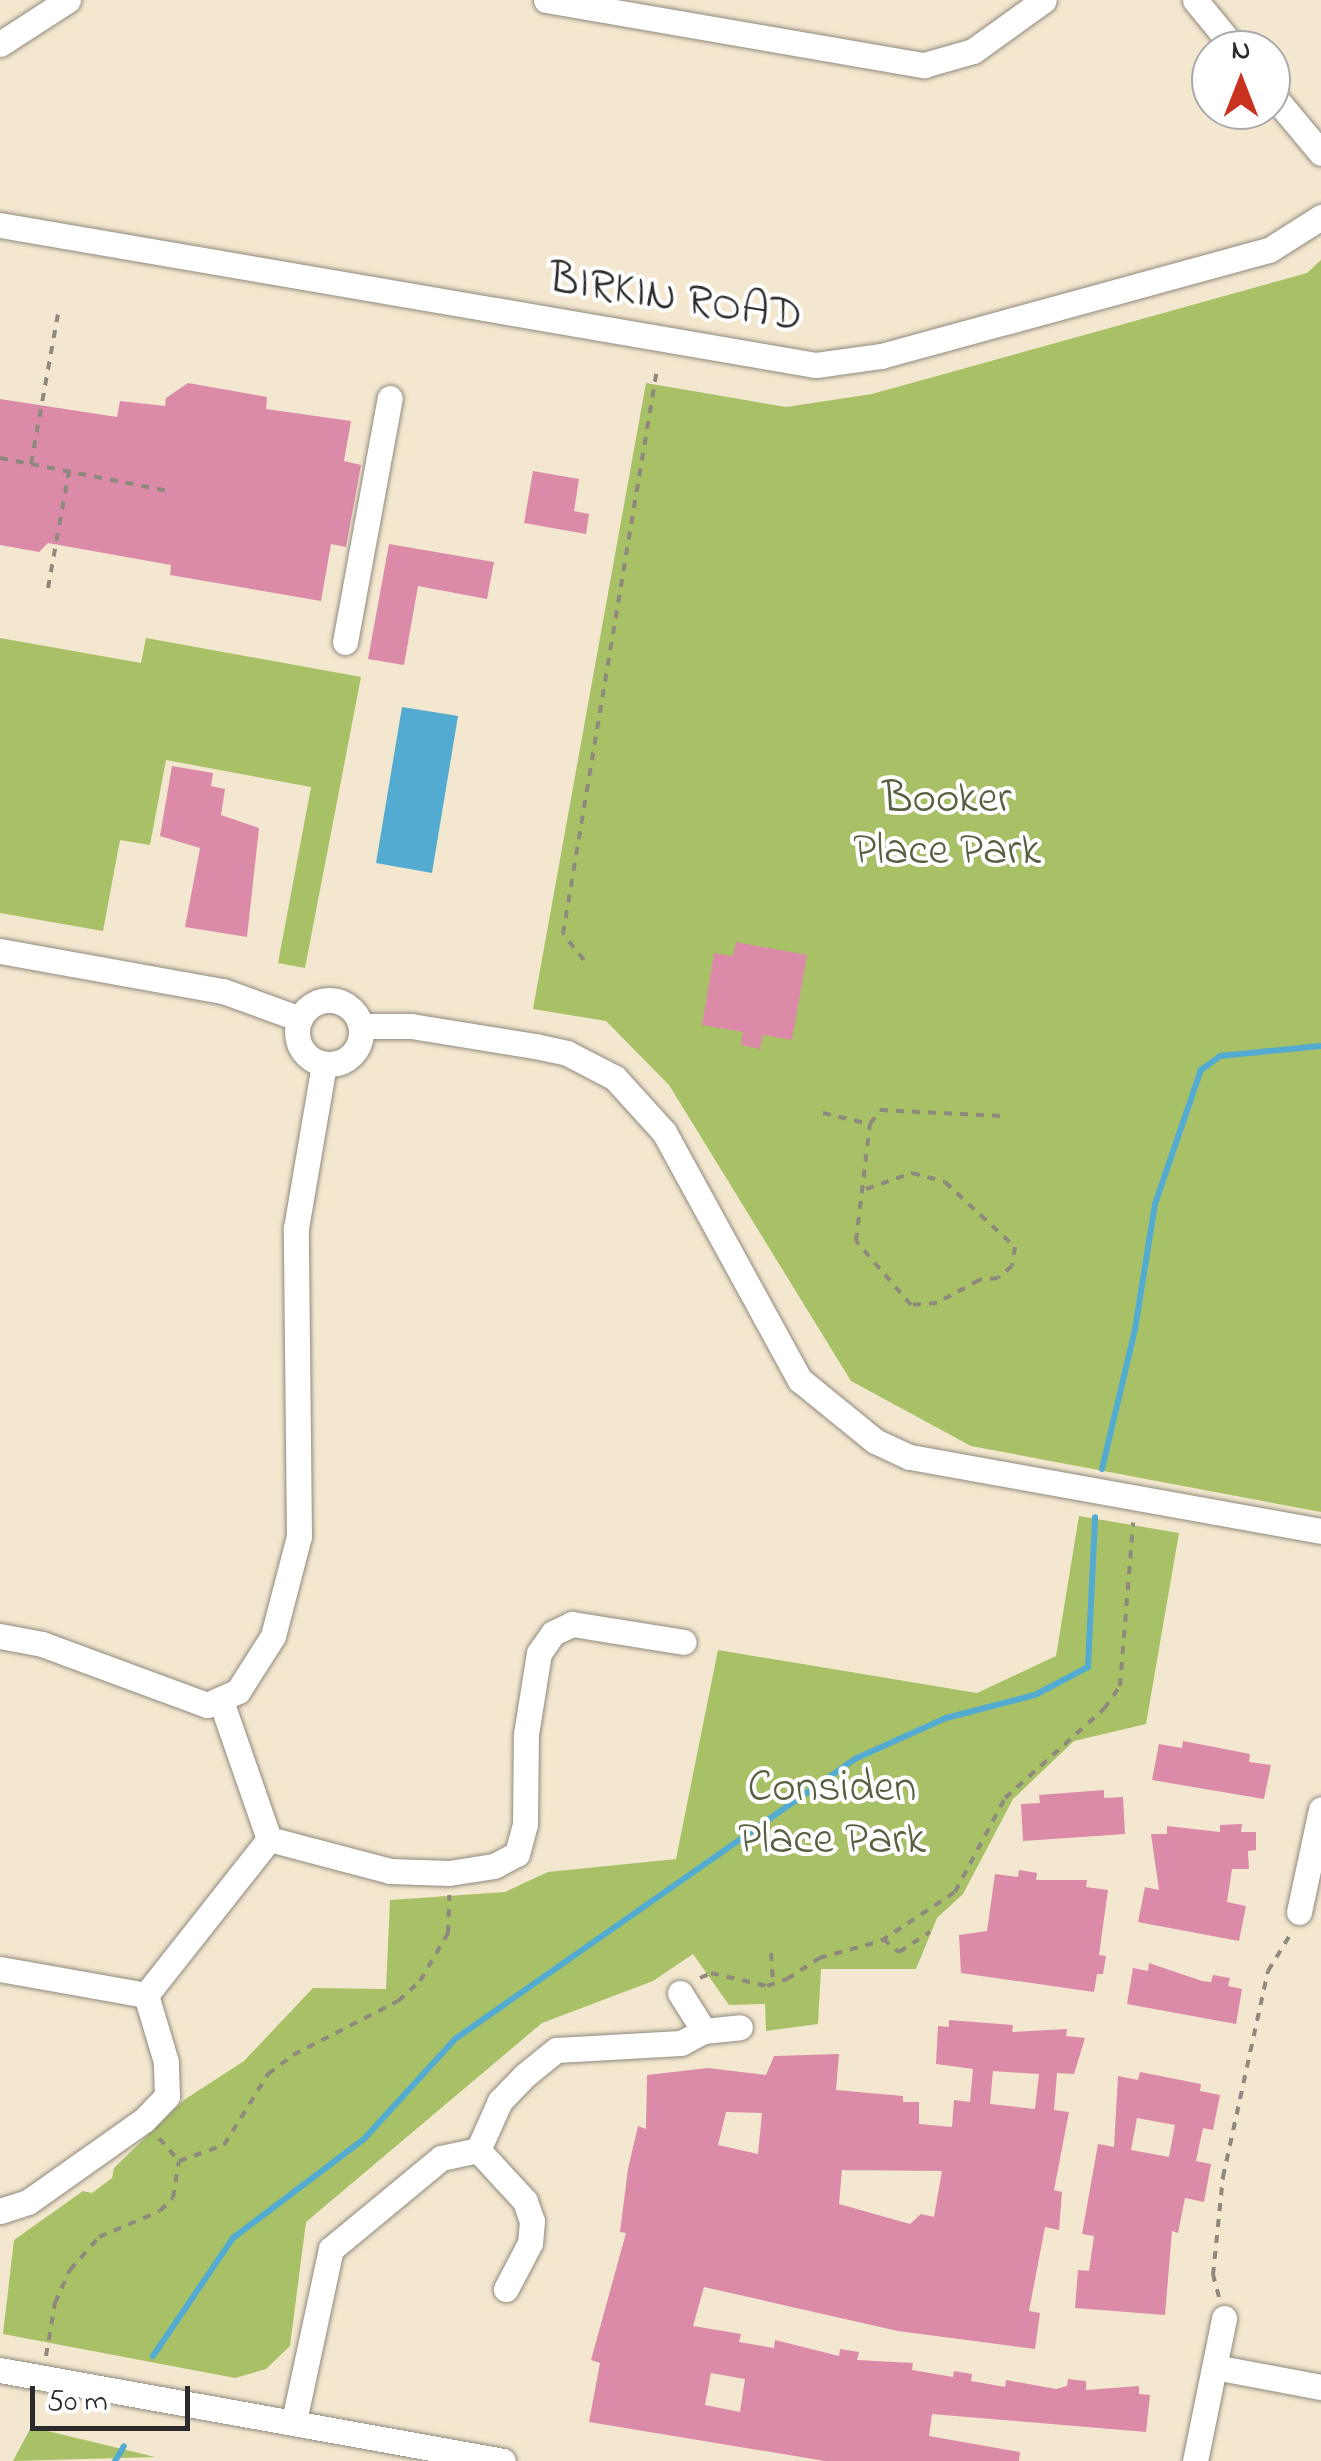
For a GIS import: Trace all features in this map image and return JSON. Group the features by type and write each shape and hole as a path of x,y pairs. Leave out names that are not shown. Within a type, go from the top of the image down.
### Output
{"street":[{"path":"0,44 68,0"},
{"path":"546,0 924,66 973,52 1044,0"},
{"path":"1195,0 1220,30"},
{"path":"1291,117 1321,154"},
{"name":"BIRKIN ROAD","path":"0,225 816,365 881,356 1269,250 1321,218"},
{"path":"345,642 390,398"},
{"path":"0,950 223,991 300,1019"},
{"path":"300,1019 328,1000 353,1010 361,1026 356,1051 324,1064"},
{"path":"300,1019 303,1051 324,1064"},
{"path":"361,1026 410,1026 535,1046 568,1054 615,1078 664,1132 800,1380 875,1441 910,1456 1321,1531"},
{"path":"0,1636 42,1644 207,1706 222,1704 242,1686 272,1636 299,1536 296,1228 324,1064"},
{"path":"269,1840 390,1871 449,1872 494,1866 517,1854 526,1824 526,1734 539,1653 552,1633 572,1624 684,1642"},
{"path":"222,1704 269,1840"},
{"path":"1300,1912 1321,1809"},
{"path":"146,1996 269,1840"},
{"path":"0,1968 146,1996"},
{"path":"680,1993 704,2031"},
{"path":"0,2211 28,2202 144,2120 166,2096 168,2080 146,1996"},
{"path":"478,2150 500,2101 556,2050 682,2042 704,2031 740,2027"},
{"path":"478,2150 525,2201 532,2222 530,2243 506,2288"},
{"path":"294,2422 331,2249 441,2158 478,2150"},
{"path":"1194,2461 1224,2318"},
{"path":"1215,2368 1321,2387"},
{"path":"0,2370 504,2461"}],"path":[{"path":"31,464 58,314"},
{"path":"584,960 563,934 657,369"},
{"path":"0,458 168,491"},
{"path":"48,588 68,472"},
{"path":"866,1189 912,1174 944,1182 1014,1247 1012,1266 969,1291 911,1305 856,1240 866,1189 870,1124 880,1110 1002,1116"},
{"path":"823,1113 870,1124"},
{"path":"680,1993 711,1973 774,1984 819,1958 883,1939 955,1892 1005,1798 1114,1698 1123,1674 1125,1575 1138,1496"},
{"path":"179,2161 224,2145 268,2074 292,2055 398,2001 420,1982 448,1933 449,1872"},
{"path":"1224,2318 1213,2275 1223,2177 1268,1971 1300,1912"},
{"path":"883,1939 899,1952 930,1932"},
{"path":"771,1953 774,1984"},
{"path":"144,2120 179,2161"},
{"path":"46,2356 55,2302 70,2270 100,2237 160,2211 172,2198 179,2161"}],"green space":[{"name":"Booker Place Park","path":"1321,260 1321,1512 971,1446 851,1381 669,1085 606,1021 533,1009 646,383 786,407 872,394 1307,273"},
{"path":"0,638 141,663 146,638 361,677 305,968 278,963 311,787 166,760 150,845 120,840 103,931 0,913"},
{"name":"Considen Place Park","path":"1079,1516 1179,1533 1146,1724 1074,1741 1013,1799 963,1894 937,1918 916,1969 821,1969 818,2024 766,2031 765,2004 729,2005 693,1954 653,1981 542,2023 306,2222 290,2346 266,2369 235,2378 3,2334 14,2240 83,2191 92,2193 112,2178 114,2168 184,2100 244,2061 313,1988 386,1989 390,1900 505,1892 548,1872 676,1859 718,1650 977,1693 1056,1656"},
{"path":"31,2427 155,2457 13,2461"}],"water":[{"path":"402,707 458,716 432,873 376,863"}],"building":[{"path":"188,383 267,397 266,409 351,421 344,461 361,465 346,547 331,544 321,601 170,575 171,565 48,543 39,552 0,545 0,399 117,417 120,401 165,406 166,398"},
{"path":"533,471 579,479 574,511 589,514 586,534 524,523"},
{"path":"389,544 494,562 487,599 418,586 404,665 368,659"},
{"path":"172,766 213,773 211,786 225,789 221,815 259,828 247,937 185,927 200,848 160,836"},
{"path":"736,942 807,955 792,1040 763,1035 760,1049 741,1045 743,1032 702,1025 714,953 733,956"},
{"path":"1183,1741 1250,1754 1249,1762 1271,1765 1264,1799 1152,1780 1159,1744 1182,1748"},
{"path":"1104,1790 1104,1798 1123,1797 1125,1834 1023,1841 1021,1804 1040,1803 1039,1795"},
{"path":"1242,1824 1241,1832 1256,1832 1256,1850 1248,1851 1249,1869 1232,1869 1227,1902 1246,1906 1239,1941 1138,1922 1145,1887 1159,1890 1151,1834 1167,1834 1167,1826 1220,1832 1220,1825"},
{"path":"1019,1870 1037,1873 1036,1880 1087,1880 1086,1887 1108,1890 1099,1955 1106,1956 1094,1992 961,1973 959,1935 987,1931 995,1874 1018,1877"},
{"path":"1149,1963 1202,1981 1211,1982 1213,1975 1230,1978 1228,1986 1242,1989 1236,2024 1127,2004 1133,1968 1148,1971"},
{"path":"949,2020 1013,2025 1012,2032 1067,2029 1066,2036 1085,2038 1074,2074 1057,2073 1054,2110 1069,2112 1054,2190 1062,2192 1059,2230 1045,2227 1029,2311 1040,2313 1035,2349 898,2331 704,2287 693,2326 741,2334 739,2342 774,2348 775,2340 839,2356 840,2349 859,2352 857,2360 913,2363 912,2370 953,2377 954,2371 972,2374 971,2381 1005,2387 1006,2380 1056,2389 1067,2386 1068,2379 1086,2381 1086,2390 1139,2386 1139,2394 1150,2395 1146,2432 932,2414 929,2436 1020,2452 1019,2461 825,2461 589,2422 600,2363 591,2360 626,2233 620,2232 628,2169 638,2126 646,2129 647,2075 708,2068 766,2075 774,2056 839,2054 836,2090 903,2096 903,2102 919,2102 919,2124 952,2127 954,2100 970,2102 973,2069 936,2064 938,2026 949,2027","holes":["993,2071 1039,2074 1035,2109 990,2104","726,2112 762,2113 758,2154 718,2145","842,2170 942,2171 934,2217 921,2214 910,2224 839,2204","711,2373 745,2379 740,2412 705,2405"]},
{"path":"1140,2072 1201,2084 1200,2091 1220,2095 1213,2130 1203,2128 1196,2161 1211,2164 1204,2202 1185,2198 1178,2233 1172,2231 1165,2315 1075,2308 1078,2270 1089,2271 1094,2236 1082,2234 1098,2144 1114,2147 1118,2076 1138,2080","holes":["1137,2118 1175,2125 1169,2157 1131,2150"]}],"waterway":[{"path":"1102,1469 1135,1329 1155,1204 1201,1070 1220,1056 1321,1046"},
{"path":"153,2356 233,2238 364,2139 455,2039 857,1758 946,1718 1035,1695 1088,1667 1095,1517"},
{"path":"115,2461 124,2446"}]}
